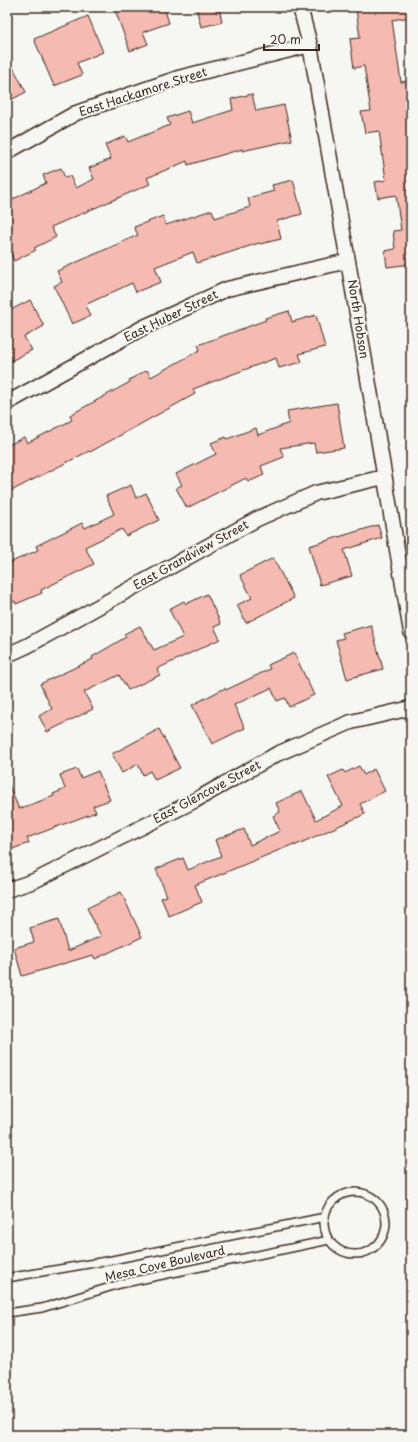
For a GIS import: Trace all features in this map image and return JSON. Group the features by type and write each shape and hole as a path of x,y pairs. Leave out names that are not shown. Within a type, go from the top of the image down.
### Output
{"street":[{"name":"North Hobson","path":"300,7 310,44 411,632"},
{"name":"East Hackamore Street","path":"7,152 76,113 178,78 310,44"},
{"name":"East Huber Street","path":"7,403 144,327 227,288 348,261"},
{"name":"East Grandview Street","path":"7,655 27,646 257,519 316,493 384,477"},
{"name":"East Glencove Street","path":"7,890 34,881 187,804 277,754 351,722 411,708"}],"lane":[{"path":"355,1192 365,1194 375,1199 382,1207 386,1217 386,1228 383,1237 377,1245 369,1251 360,1254 350,1254 340,1250 330,1240 324,1227 325,1217 328,1208 335,1199 344,1194 355,1192"},
{"name":"Mesa Cove Boulevard","path":"7,1278 112,1260 325,1217"},
{"name":"Mesa Cove Boulevard","path":"7,1313 42,1308 120,1284 330,1240"}],"building":[{"path":"114,7 164,7 169,23 143,32 148,44 130,51"},
{"path":"196,7 219,7 222,22 201,27"},
{"path":"411,7 411,17 392,20 401,82 411,81 411,264 387,267 385,251 395,249 393,231 401,230 396,195 378,198 375,182 386,180 379,131 365,133 361,112 371,111 364,66 354,68 350,39 360,38 356,8"},
{"path":"88,16 103,52 77,63 82,75 54,86 34,39"},
{"path":"7,56 26,92 7,102"},
{"path":"252,94 256,111 284,105 292,140 242,151 242,149 188,165 187,161 147,178 150,184 51,227 56,237 34,248 36,250 14,261 7,246 7,202 46,183 43,175 61,168 65,178 70,176 76,188 94,179 89,168 111,159 105,145 125,136 128,142 170,125 167,118 188,111 192,123 233,110 231,99"},
{"path":"293,180 302,214 277,221 281,239 259,243 197,263 193,252 155,267 161,282 136,292 132,283 85,305 90,316 72,324 54,286 62,282 57,271 138,235 134,227 163,216 166,225 212,210 215,218 250,207 248,198 274,191 272,185"},
{"path":"30,300 44,326 24,337 32,350 7,363 7,312"},
{"path":"289,311 292,322 316,315 325,347 299,354 302,362 279,368 276,358 193,389 195,394 90,452 89,451 7,493 7,446 24,437 27,443 72,420 70,415 130,382 129,380 147,370 151,377 200,350 198,345 266,320 265,318"},
{"path":"337,403 344,448 316,452 314,443 280,448 284,457 261,466 264,475 248,482 246,478 187,508 176,488 182,485 176,474 216,454 211,443 226,437 227,439 256,428 258,435 289,423 287,411"},
{"path":"131,485 136,498 146,493 159,520 126,536 122,529 85,547 94,564 41,590 42,593 16,604 15,601 7,604 7,564 38,550 36,546 82,523 85,528 114,514 106,496"},
{"path":"378,525 382,538 344,550 352,576 320,585 309,546"},
{"path":"273,558 294,598 246,623 237,605 252,598 240,575"},
{"path":"207,594 221,624 214,627 220,639 157,669 160,675 128,690 119,675 84,692 93,709 47,732 39,716 52,709 40,684 93,659 92,657 126,637 124,634 140,626 154,650 183,637 169,609 184,601 186,604"},
{"path":"371,625 383,669 347,679 336,640 344,638 342,633"},
{"path":"294,653 314,695 289,707 285,698 277,701 271,688 234,705 245,728 212,744 192,705 225,688 226,690 270,669 268,665"},
{"path":"159,729 180,768 155,780 150,771 143,775 138,764 122,773 112,754"},
{"path":"359,766 364,775 374,769 385,791 360,804 365,814 294,846 294,844 195,885 202,902 169,916 161,898 167,896 156,869 183,858 188,870 221,856 215,840 244,829 250,845 280,831 273,816 280,812 276,803 302,791 316,820 343,806 328,777 343,770 345,773"},
{"path":"77,769 81,778 98,771 110,800 93,806 96,812 27,838 29,843 7,851 7,781 19,809 54,796 53,794 65,789 60,775"},
{"path":"121,892 142,937 95,959 93,955 22,976 14,948 34,942 30,928 59,919 68,951 101,936 87,908"}]}
